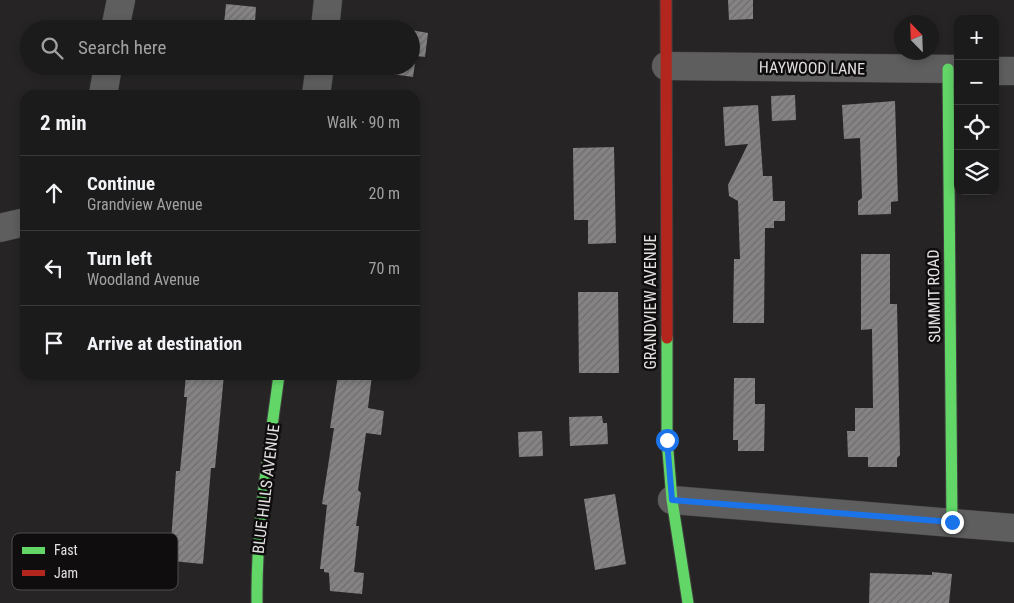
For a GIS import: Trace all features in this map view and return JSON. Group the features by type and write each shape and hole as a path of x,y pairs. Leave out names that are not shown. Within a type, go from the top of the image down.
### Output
{"street":[{"path":"117,20 121,0"},
{"path":"326,20 328,0"},
{"name":"GRANDVIEW AVENUE","path":"666,0 667,440 672,500 688,603"},
{"name":"HAYWOOD LANE","path":"666,66 953,69"},
{"name":"SUMMIT ROAD","path":"952,522 953,69"},
{"path":"999,71 1014,71"},
{"path":"104,90 106,75"},
{"path":"317,90 319,75"},
{"path":"0,228 20,223"},
{"name":"BLUE HILLS AVENUE","path":"257,603 256,578 262,512 278,380"},
{"path":"672,500 1014,528"}],"building":[{"path":"728,0 753,0 753,19 729,20"},
{"path":"226,4 256,7 255,20 224,20"},
{"path":"420,32 428,33 425,57 420,56"},
{"path":"795,95 796,120 772,121 771,96"},
{"path":"895,101 898,201 891,202 891,214 858,215 858,201 862,198 860,138 844,139 842,105"},
{"path":"758,105 763,176 772,176 773,201 785,201 785,221 774,221 774,228 765,228 764,323 733,323 734,259 740,259 738,201 729,196 728,185 748,144 725,146 723,107"},
{"path":"614,147 616,243 588,244 588,220 574,220 573,148"},
{"path":"861,254 890,254 890,304 897,304 900,455 897,458 897,467 868,467 868,457 848,457 847,431 855,431 855,408 873,408 872,329 861,330"},
{"path":"578,292 618,292 619,373 579,373"},
{"path":"734,378 755,378 755,404 765,404 764,451 738,451 738,440 733,440"},
{"path":"186,380 224,380 215,468 211,468 203,564 178,562 178,533 172,533 176,471 180,471 187,397 184,397"},
{"path":"337,380 371,380 368,408 384,411 381,435 366,433 358,490 361,493 356,526 359,526 354,572 364,573 362,594 330,591 329,573 324,572 324,569 320,569 327,505 322,504 334,428 330,428"},
{"path":"602,416 603,423 607,423 608,444 570,446 569,417"},
{"path":"542,431 543,456 519,457 518,432"},
{"path":"615,494 626,564 595,570 584,499"},
{"path":"932,572 952,574 949,603 869,603 870,573 932,575"}],"traffic: fast":[{"path":"948,69 952,522"},
{"path":"667,338 667,440 672,500 688,603"},
{"path":"257,603 261,517 278,380"}],"traffic: jam":[{"path":"666,0 667,338"}],"route":[{"path":"667,440 672,500 952,522"}]}
